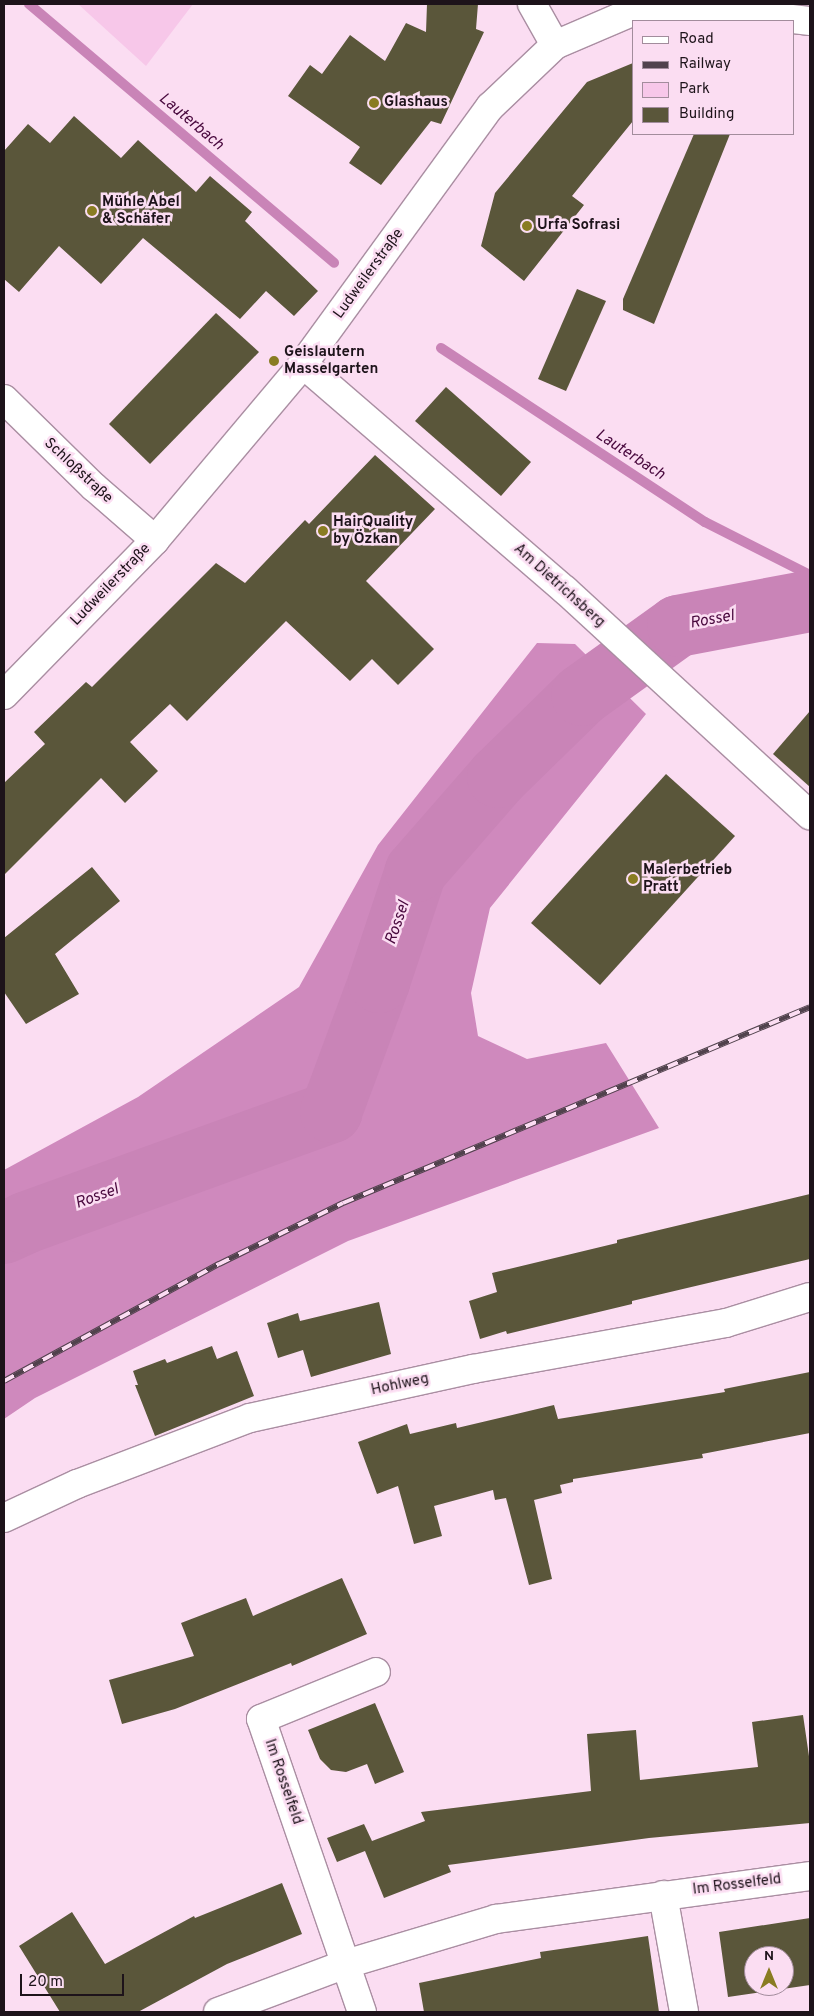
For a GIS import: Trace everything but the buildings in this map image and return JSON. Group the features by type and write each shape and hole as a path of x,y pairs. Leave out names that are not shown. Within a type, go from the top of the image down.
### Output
{"street":[{"path":"532,4 556,45"},
{"name":"Ludweilerstraße","path":"4,695 155,540 303,364 490,107 556,45 632,12 725,11 810,21"},
{"name":"Am Dietrichsberg","path":"303,364 565,590 810,814"},
{"name":"Schloßstraße","path":"4,399 94,487 155,540"},
{"name":"Hohlweg","path":"4,1518 77,1484 250,1418 473,1369 726,1323 810,1297"},
{"name":"Im Rosselfeld","path":"346,1964 261,1719 376,1672"},
{"name":"Im Rosselfeld","path":"218,2012 346,1964 496,1919 810,1876"},
{"path":"664,1895 684,2012"},
{"path":"346,1964 362,2012"}],"green space":[{"path":"78,4 193,4 146,66"}],"shaded area":[{"path":"537,643 575,644 646,714 490,908 471,993 478,1036 527,1059 606,1043 659,1128 348,1241 35,1398 4,1419 4,1170 138,1097 299,987 378,845"}],"waterway":[{"name":"Lauterbach","path":"29,4 334,263"},
{"name":"Lauterbach","path":"441,348 705,522 810,575"},
{"name":"Rossel","path":"4,1233 25,1223 331,1112 379,982 416,871 498,777 582,695 678,626 810,601"}],"railway":[{"path":"4,1381 219,1264 343,1203 810,1007"}],"place":[{"name":"Glashaus","path":"374,103"},
{"name":"Mühle Abel & Schäfer","path":"92,211"},
{"name":"Urfa Sofrasi","path":"527,226"},
{"name":"Geislautern Masselgarten","path":"274,361"},
{"name":"HairQuality by Özkan","path":"323,531"},
{"name":"Malerbetrieb Pratt","path":"633,879"}]}
